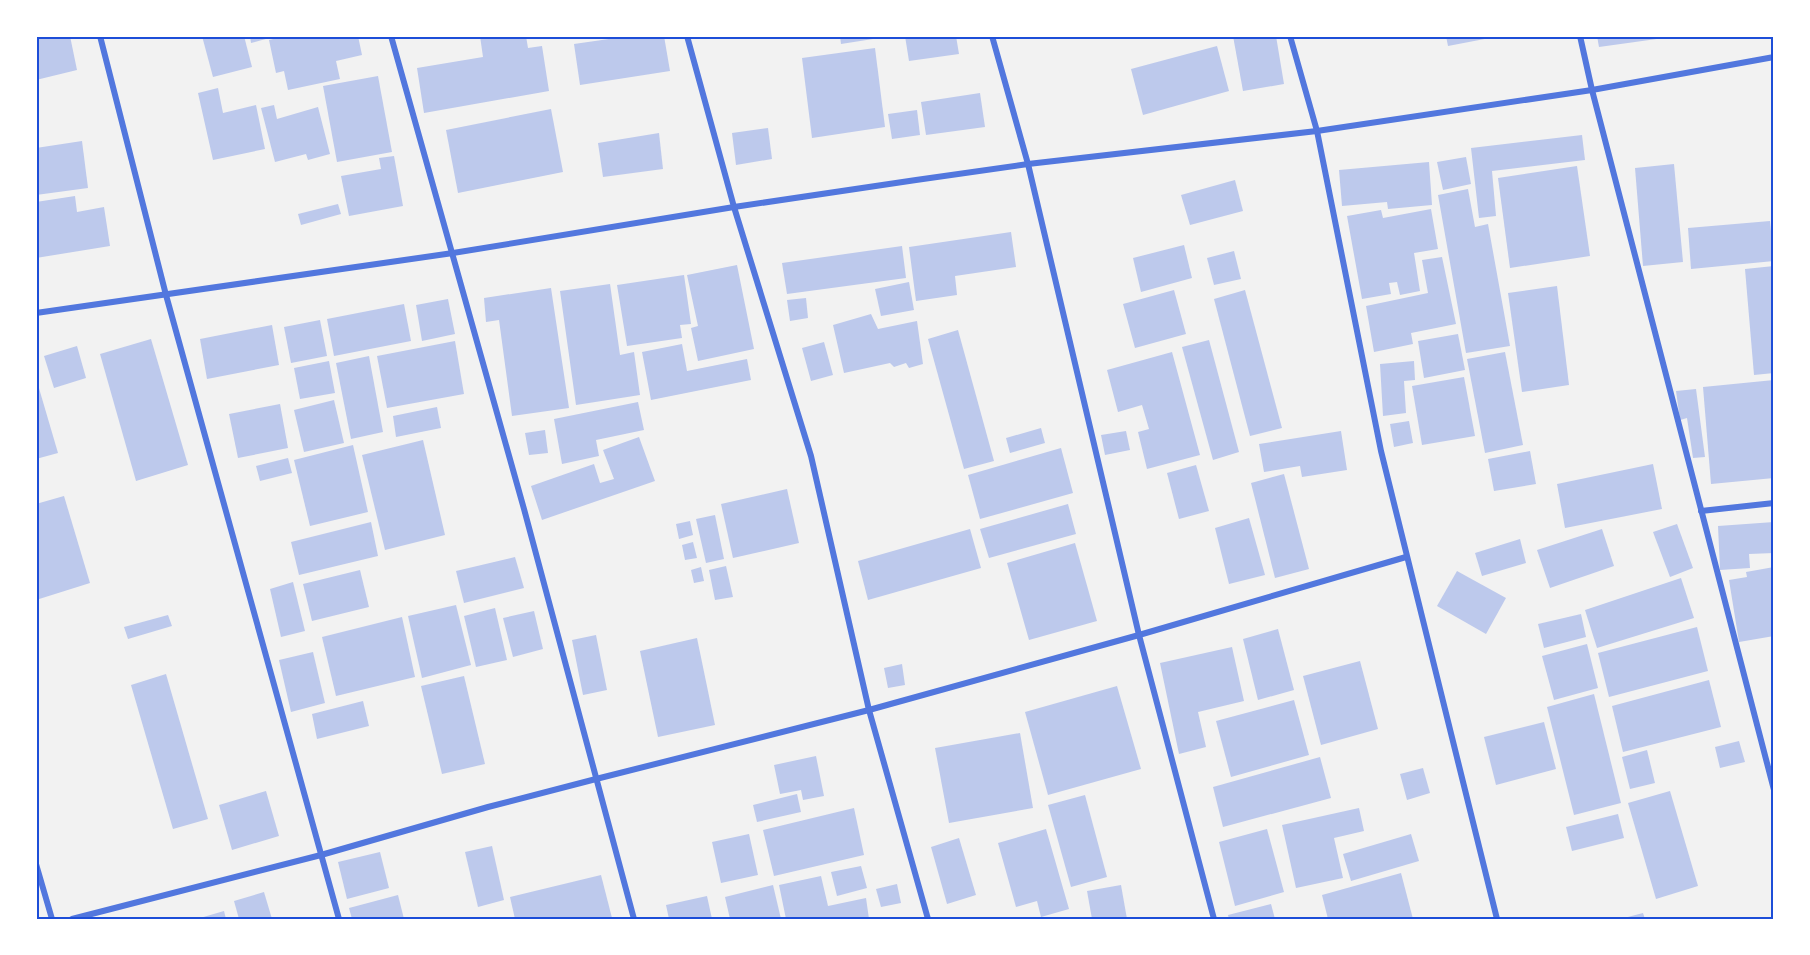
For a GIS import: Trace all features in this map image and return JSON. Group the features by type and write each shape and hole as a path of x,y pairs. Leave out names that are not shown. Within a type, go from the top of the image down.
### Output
{"street":[{"path":"100,36 165,295 339,919"},
{"path":"392,36 524,509 634,919"},
{"path":"687,36 734,207 811,456 868,710 928,919"},
{"path":"992,36 1028,164 1139,636 1214,919"},
{"path":"1290,36 1317,131 1381,451 1497,919"},
{"path":"1580,36 1592,90 1774,790"},
{"path":"36,313 453,253 734,207 1028,164 1317,131 1592,90 1774,57"},
{"path":"1701,510 1774,503"},
{"path":"72,919 321,855 488,807 868,710 1139,636 1406,557"},
{"path":"36,864 52,919"}],"building":[{"path":"70,36 77,70 36,80 36,37"},
{"path":"202,36 244,36 252,67 213,77"},
{"path":"250,36 273,36 273,37 251,43"},
{"path":"286,36 358,36 362,55 336,61 340,79 288,90 284,71 276,73 269,40"},
{"path":"480,36 526,36 528,48 542,46 549,91 424,113 417,68 483,57"},
{"path":"630,36 664,36 670,71 580,85 574,44"},
{"path":"840,36 872,36 873,39 841,44"},
{"path":"905,36 956,36 959,54 909,61"},
{"path":"1233,36 1276,36 1284,84 1243,91"},
{"path":"1446,36 1495,36 1495,37 1448,46"},
{"path":"1597,36 1671,36 1671,37 1599,47"},
{"path":"1217,46 1229,91 1143,115 1131,69"},
{"path":"875,48 885,127 812,138 802,58"},
{"path":"378,76 392,152 337,162 323,86"},
{"path":"218,88 223,113 256,105 265,149 213,160 198,93"},
{"path":"980,93 985,127 926,135 921,102"},
{"path":"274,105 277,119 318,107 330,154 308,160 306,154 275,162 261,108"},
{"path":"551,109 563,172 458,193 446,130"},
{"path":"917,110 920,135 892,139 888,114"},
{"path":"768,128 772,159 736,165 732,133"},
{"path":"659,133 663,169 603,177 598,143"},
{"path":"1582,135 1585,160 1492,171 1496,216 1479,218 1471,148"},
{"path":"82,141 88,188 36,195 36,148"},
{"path":"394,156 403,206 349,216 341,176 381,169 379,158"},
{"path":"1466,157 1471,184 1443,190 1437,162"},
{"path":"1429,162 1432,205 1388,209 1387,202 1342,206 1339,170"},
{"path":"1674,164 1683,262 1643,266 1635,168"},
{"path":"1577,166 1590,256 1510,268 1498,178"},
{"path":"1235,180 1243,211 1190,225 1181,195"},
{"path":"1468,189 1475,227 1488,224 1510,346 1466,353 1438,195"},
{"path":"75,196 77,212 104,207 110,246 36,258 36,202"},
{"path":"338,204 341,214 301,225 298,214"},
{"path":"1431,209 1438,249 1414,253 1420,291 1400,295 1397,282 1389,283 1391,294 1362,299 1347,216 1381,210 1383,218"},
{"path":"1770,221 1774,261 1691,269 1688,228"},
{"path":"1011,232 1016,267 955,276 957,295 916,301 909,247"},
{"path":"1184,245 1192,278 1141,292 1133,258"},
{"path":"902,246 906,278 787,294 782,263"},
{"path":"1234,251 1241,279 1214,285 1207,258"},
{"path":"1442,257 1456,324 1411,333 1413,344 1374,352 1366,306 1428,293 1422,260"},
{"path":"737,265 754,349 698,361 691,328 698,326 687,275"},
{"path":"1774,266 1774,373 1754,375 1745,269"},
{"path":"684,275 691,324 680,325 682,338 627,346 617,285"},
{"path":"909,282 914,310 881,316 875,289"},
{"path":"610,284 620,355 634,352 640,395 576,405 560,291"},
{"path":"1557,286 1569,385 1522,392 1508,293"},
{"path":"551,288 569,408 512,416 499,320 486,322 484,298"},
{"path":"1174,290 1186,334 1135,348 1123,304"},
{"path":"1245,290 1282,428 1250,436 1214,299"},
{"path":"806,298 808,318 790,321 787,300"},
{"path":"448,299 455,334 422,341 416,305"},
{"path":"404,304 411,341 334,356 327,319"},
{"path":"871,314 878,329 917,321 923,364 909,368 906,363 894,367 890,363 844,373 833,325"},
{"path":"320,320 327,356 291,363 284,327"},
{"path":"272,325 279,365 207,379 200,339"},
{"path":"958,330 994,461 964,469 928,339"},
{"path":"1458,334 1465,370 1424,378 1418,341"},
{"path":"151,339 188,465 136,481 100,354"},
{"path":"1209,340 1239,452 1213,460 1182,347"},
{"path":"455,341 464,394 387,408 377,356"},
{"path":"824,342 833,375 811,381 802,348"},
{"path":"682,344 687,371 747,359 751,380 651,400 642,352"},
{"path":"77,346 86,378 54,388 44,356"},
{"path":"1172,352 1200,455 1147,469 1138,432 1149,429 1142,405 1118,412 1107,370"},
{"path":"1505,352 1523,445 1485,453 1467,359"},
{"path":"369,356 383,432 351,439 336,363"},
{"path":"329,361 335,393 300,399 294,368"},
{"path":"1414,361 1415,380 1404,381 1406,413 1383,416 1380,364"},
{"path":"1464,377 1475,436 1422,445 1412,386"},
{"path":"36,378 58,453 36,459"},
{"path":"1774,380 1774,478 1711,484 1703,387"},
{"path":"1696,389 1705,457 1693,458 1687,418 1680,420 1676,391"},
{"path":"334,400 344,443 304,452 294,410"},
{"path":"638,402 644,430 596,440 599,456 562,464 554,419"},
{"path":"280,404 288,448 238,458 229,414"},
{"path":"437,407 441,428 396,437 393,416"},
{"path":"1409,421 1413,443 1394,447 1390,424"},
{"path":"1041,428 1045,443 1010,453 1006,438"},
{"path":"545,430 548,453 529,455 525,433"},
{"path":"1126,431 1130,450 1105,455 1101,435"},
{"path":"1341,431 1347,470 1302,477 1300,466 1264,472 1259,444"},
{"path":"639,437 655,481 542,520 531,486 594,464 600,483 614,479 603,450"},
{"path":"423,440 445,535 385,550 362,455"},
{"path":"353,445 368,512 310,526 294,460"},
{"path":"1061,448 1073,493 980,519 968,475"},
{"path":"1530,451 1536,484 1494,491 1488,459"},
{"path":"288,458 292,473 260,481 256,466"},
{"path":"1653,464 1662,509 1565,528 1557,484"},
{"path":"1196,465 1209,511 1179,519 1167,473"},
{"path":"1284,474 1309,569 1275,578 1251,483"},
{"path":"787,489 799,543 733,558 721,504"},
{"path":"64,496 90,583 36,600 36,504"},
{"path":"1068,504 1076,534 989,558 980,529"},
{"path":"715,515 724,559 706,563 696,519"},
{"path":"1249,518 1265,575 1229,584 1215,528"},
{"path":"690,521 693,535 679,539 676,524"},
{"path":"371,522 378,556 299,575 291,542"},
{"path":"1774,522 1774,553 1749,554 1750,568 1720,570 1718,526"},
{"path":"1677,524 1693,568 1670,577 1653,532"},
{"path":"970,529 981,568 868,600 858,561"},
{"path":"1602,529 1614,566 1550,588 1537,550"},
{"path":"1520,539 1526,563 1482,576 1475,553"},
{"path":"693,542 697,558 685,560 682,545"},
{"path":"1075,543 1097,621 1029,640 1007,563"},
{"path":"515,557 524,588 464,603 456,571"},
{"path":"726,566 733,597 715,600 709,570"},
{"path":"701,567 704,581 694,583 691,570"},
{"path":"1774,567 1774,636 1739,642 1729,580 1747,577 1746,572"},
{"path":"360,570 369,607 312,621 303,584"},
{"path":"1457,571 1506,598 1486,634 1437,606"},
{"path":"1681,578 1694,618 1597,648 1585,610"},
{"path":"293,582 305,631 281,637 270,589"},
{"path":"456,605 471,665 422,678 408,616"},
{"path":"495,608 507,660 476,667 464,616"},
{"path":"534,611 543,649 513,657 503,618"},
{"path":"1581,614 1586,637 1544,648 1538,624"},
{"path":"168,615 172,626 128,639 124,627"},
{"path":"402,617 415,677 336,696 322,637"},
{"path":"1697,627 1708,671 1609,697 1598,653"},
{"path":"1278,629 1294,690 1258,700 1243,639"},
{"path":"596,635 607,690 583,695 572,640"},
{"path":"697,638 715,725 658,737 640,651"},
{"path":"1587,644 1598,688 1554,700 1542,656"},
{"path":"1232,647 1244,701 1198,712 1206,747 1179,754 1160,663"},
{"path":"313,652 325,703 291,712 279,660"},
{"path":"1360,661 1378,729 1321,745 1303,676"},
{"path":"902,664 905,685 888,688 884,668"},
{"path":"166,674 208,819 173,829 131,685"},
{"path":"464,676 485,764 442,774 421,686"},
{"path":"1709,680 1721,727 1623,752 1612,706"},
{"path":"1117,686 1141,769 1048,795 1025,712"},
{"path":"1594,694 1621,803 1574,815 1547,707"},
{"path":"1294,700 1309,755 1231,777 1216,721"},
{"path":"363,701 369,726 317,739 312,714"},
{"path":"1544,722 1556,769 1496,785 1484,737"},
{"path":"1020,733 1033,808 949,823 935,748"},
{"path":"1739,741 1745,762 1720,768 1715,747"},
{"path":"1647,750 1655,783 1630,789 1622,757"},
{"path":"816,756 824,796 803,800 801,790 780,794 774,765"},
{"path":"1320,757 1331,798 1223,827 1213,787"},
{"path":"1423,768 1430,793 1407,800 1400,774"},
{"path":"266,791 279,836 232,850 219,805"},
{"path":"1670,791 1698,886 1656,899 1628,803"},
{"path":"797,794 801,812 757,822 753,805"},
{"path":"1085,795 1107,877 1071,887 1048,805"},
{"path":"854,808 864,855 774,876 763,830"},
{"path":"1359,808 1364,831 1334,838 1343,878 1296,888 1282,825"},
{"path":"1618,814 1624,838 1572,851 1566,827"},
{"path":"1046,829 1069,909 1041,917 1037,901 1016,907 998,843"},
{"path":"1267,829 1284,892 1235,906 1219,842"},
{"path":"749,834 758,875 721,883 712,842"},
{"path":"1411,834 1419,861 1351,881 1343,854"},
{"path":"959,838 976,895 947,904 931,847"},
{"path":"492,846 504,900 478,907 465,852"},
{"path":"380,852 389,888 347,899 338,862"},
{"path":"861,866 867,888 837,896 831,872"},
{"path":"1401,873 1413,919 1328,919 1322,895"},
{"path":"601,875 612,918 515,919 510,897"},
{"path":"821,876 828,906 866,898 869,919 786,919 779,885"},
{"path":"897,884 901,903 881,907 876,889"},
{"path":"773,885 781,919 730,919 725,897"},
{"path":"1121,885 1127,919 1092,919 1087,891"},
{"path":"264,892 272,919 239,919 234,901"},
{"path":"398,895 404,919 352,919 349,908"},
{"path":"707,896 712,919 669,919 666,905"},
{"path":"1271,904 1275,919 1229,919 1228,915"},
{"path":"224,911 226,919 200,919 200,918"},
{"path":"1643,913 1645,919 1624,919 1624,918"}]}
